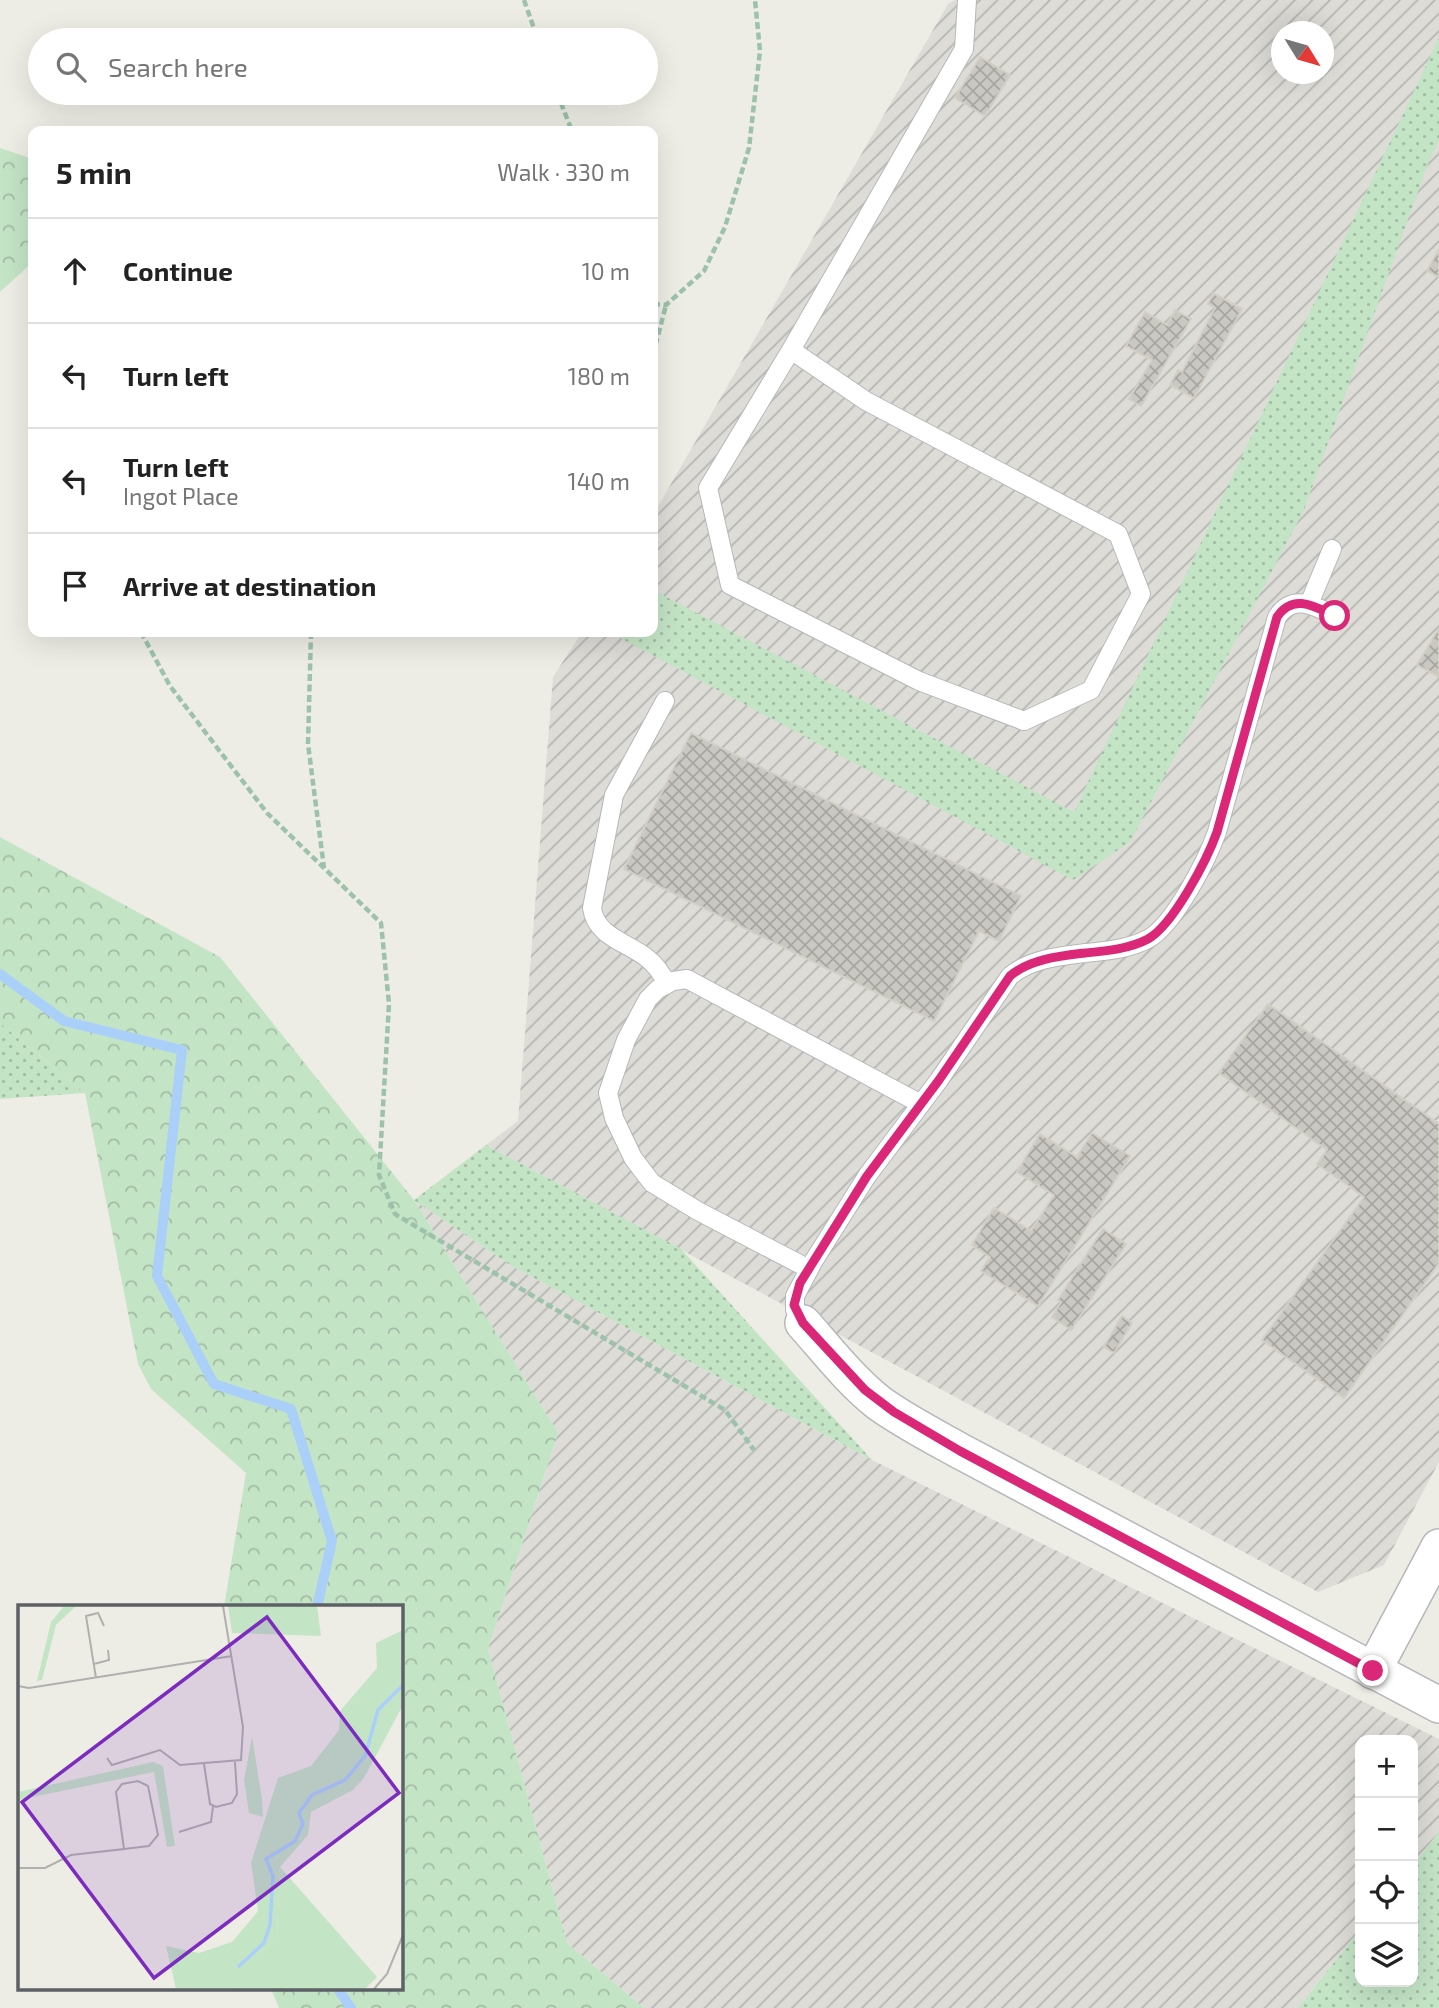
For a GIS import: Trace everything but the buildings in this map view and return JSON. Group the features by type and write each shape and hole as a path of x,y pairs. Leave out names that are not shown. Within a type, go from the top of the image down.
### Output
{"street":[{"path":"803,1323 865,1390 894,1412 960,1451 1439,1705"},
{"path":"1373,1671 1439,1547"}],"lane":[{"path":"791,350 866,401 1118,534 1141,594 1090,691 1024,721 919,681 730,585 708,488 791,350 964,49 967,0"},
{"path":"1309,604 1332,550"},
{"path":"803,1323 794,1305 798,1289 809,1269 867,1176 1015,972 1063,955 1135,945 1150,938 1165,925 1203,865 1217,832 1277,617 1284,608 1293,603 1309,604 1335,616"},
{"path":"665,701 614,795 592,908 595,920 604,931 646,957 667,984"},
{"path":"809,1269 698,1211 652,1183 632,1158 610,1109 608,1093 626,1040 648,999 667,984 687,979 921,1104"}],"path":[{"path":"524,0 534,28"},
{"path":"658,336 666,305 704,271 725,227 749,148 760,51 755,0"},
{"path":"562,105 570,126"},
{"path":"658,304 666,305"},
{"path":"144,637 170,687 267,813 381,923 389,1004 379,1175 395,1214 725,1410 754,1450"},
{"path":"311,637 308,744 324,868"}],"shaded area":[{"path":"955,0 1439,0 1439,1462 1384,1565 1318,1592 486,1145 518,1121 553,677 579,637 658,637 658,506 948,4"},
{"path":"414,1200 510,1265 872,1460 1439,1739 1439,1832 1418,1859 1418,1735 1355,1735 1355,1936 1298,2008 644,2008 567,1943 488,1649 558,1433"}],"green space":[{"path":"1439,38 1439,141 1430,158 1304,510 1130,842 1073,880 618,637 658,637 658,593 1074,812"},
{"path":"0,148 28,157 28,267 0,292"},
{"path":"0,837 220,957 414,1200 558,1433 488,1649 567,1943 644,2008 279,2008 271,1990 402,1990 402,1605 224,1605 246,1473 151,1389 138,1364 85,1093 0,1023"},
{"path":"0,1023 85,1093 0,1099"},
{"path":"486,1145 681,1249 872,1460 510,1265 414,1200"},
{"path":"1439,1832 1439,2008 1298,2008 1355,1936 1355,1987 1418,1987 1418,1859"}],"waterway":[{"path":"0,974 64,1021 182,1050 157,1276 214,1384 291,1409 332,1541 317,1605"},
{"path":"339,1990 351,2008"}],"route":[{"path":"1335,616 1303,602 1284,608 1277,617 1211,850 1165,925 1150,938 1135,945 1049,958 1022,968 1010,976 939,1080 867,1176 800,1283 794,1305 803,1323 837,1362 865,1390 894,1412 960,1451 1373,1671"}]}
